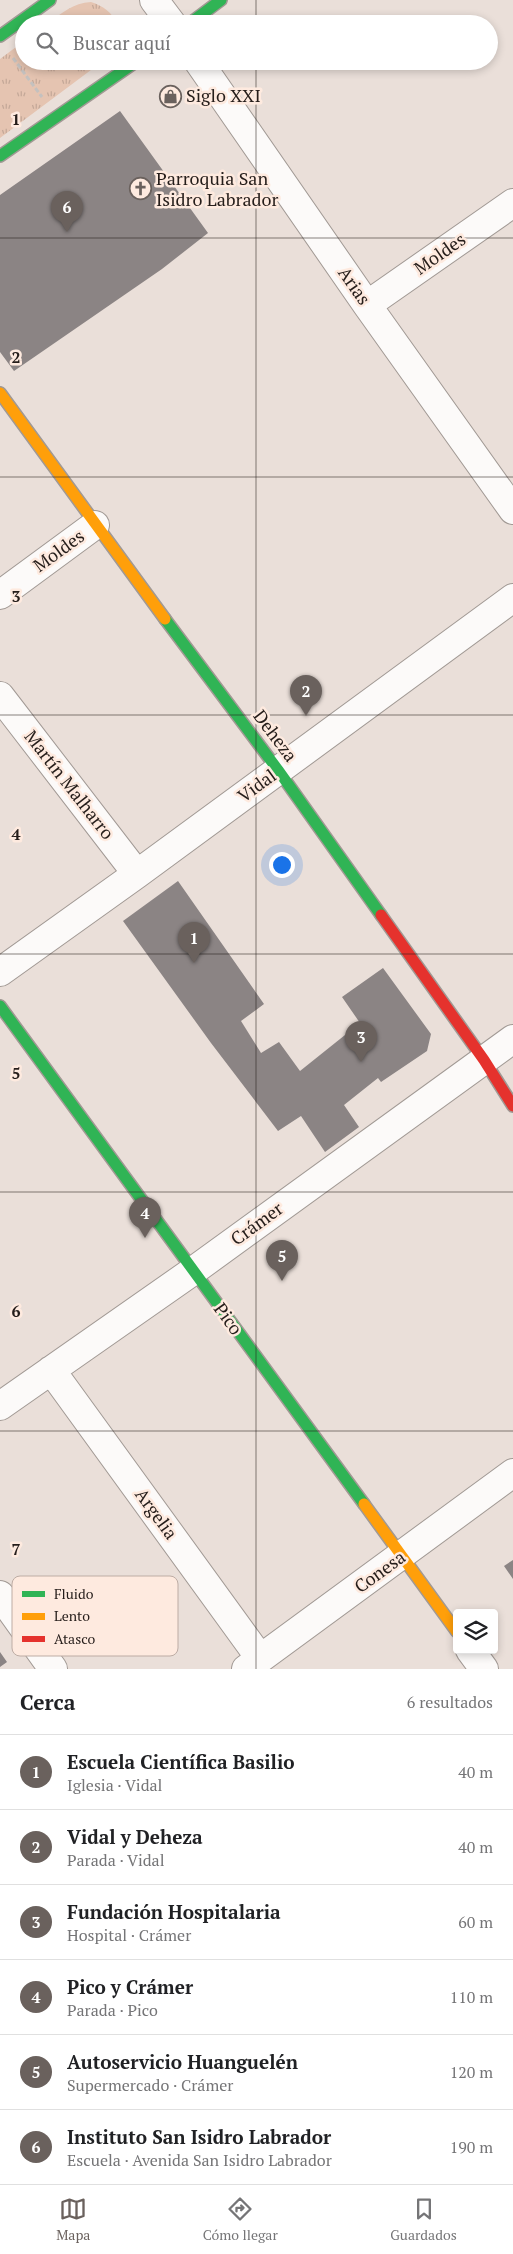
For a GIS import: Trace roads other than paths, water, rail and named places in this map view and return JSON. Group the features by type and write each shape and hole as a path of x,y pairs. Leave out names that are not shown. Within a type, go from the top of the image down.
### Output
{"street":[{"path":"29,15 50,0"},
{"path":"154,0 165,15"},
{"path":"201,15 221,0"},
{"path":"0,36 15,25"},
{"path":"0,156 124,70"},
{"name":"Arias","path":"204,70 367,305 513,510"},
{"name":"Moldes","path":"367,305 513,203"},
{"name":"Deheza","path":"0,393 95,525 278,770 484,1060 513,1106"},
{"name":"Moldes","path":"0,594 95,525"},
{"name":"Vidal","path":"0,972 137,874 513,598"},
{"name":"Martín Malharro","path":"0,696 137,874"},
{"name":"Pico","path":"0,1006 453,1626"},
{"name":"Crámer","path":"0,1406 193,1271 513,1039"},
{"name":"Argelia","path":"51,1370 253,1663"},
{"name":"Conesa","path":"253,1663 402,1556 513,1473"},
{"path":"0,1595 12,1612"},
{"path":"473,1654 484,1669"},
{"path":"44,1656 53,1669"}],"place":[{"name":"Siglo XXI","path":"170,96"},
{"name":"Parroquia San Isidro Labrador","path":"140,189"},
{"name":"Instituto San Isidro Labrador","path":"67,232"},
{"name":"Vidal y Deheza","path":"306,716"},
{"name":"Escuela Científica Basilio","path":"194,963"},
{"name":"Fundación Hospitalaria","path":"361,1062"},
{"name":"Pico y Crámer","path":"145,1238"},
{"name":"Autoservicio Huanguelén","path":"282,1281"}]}
